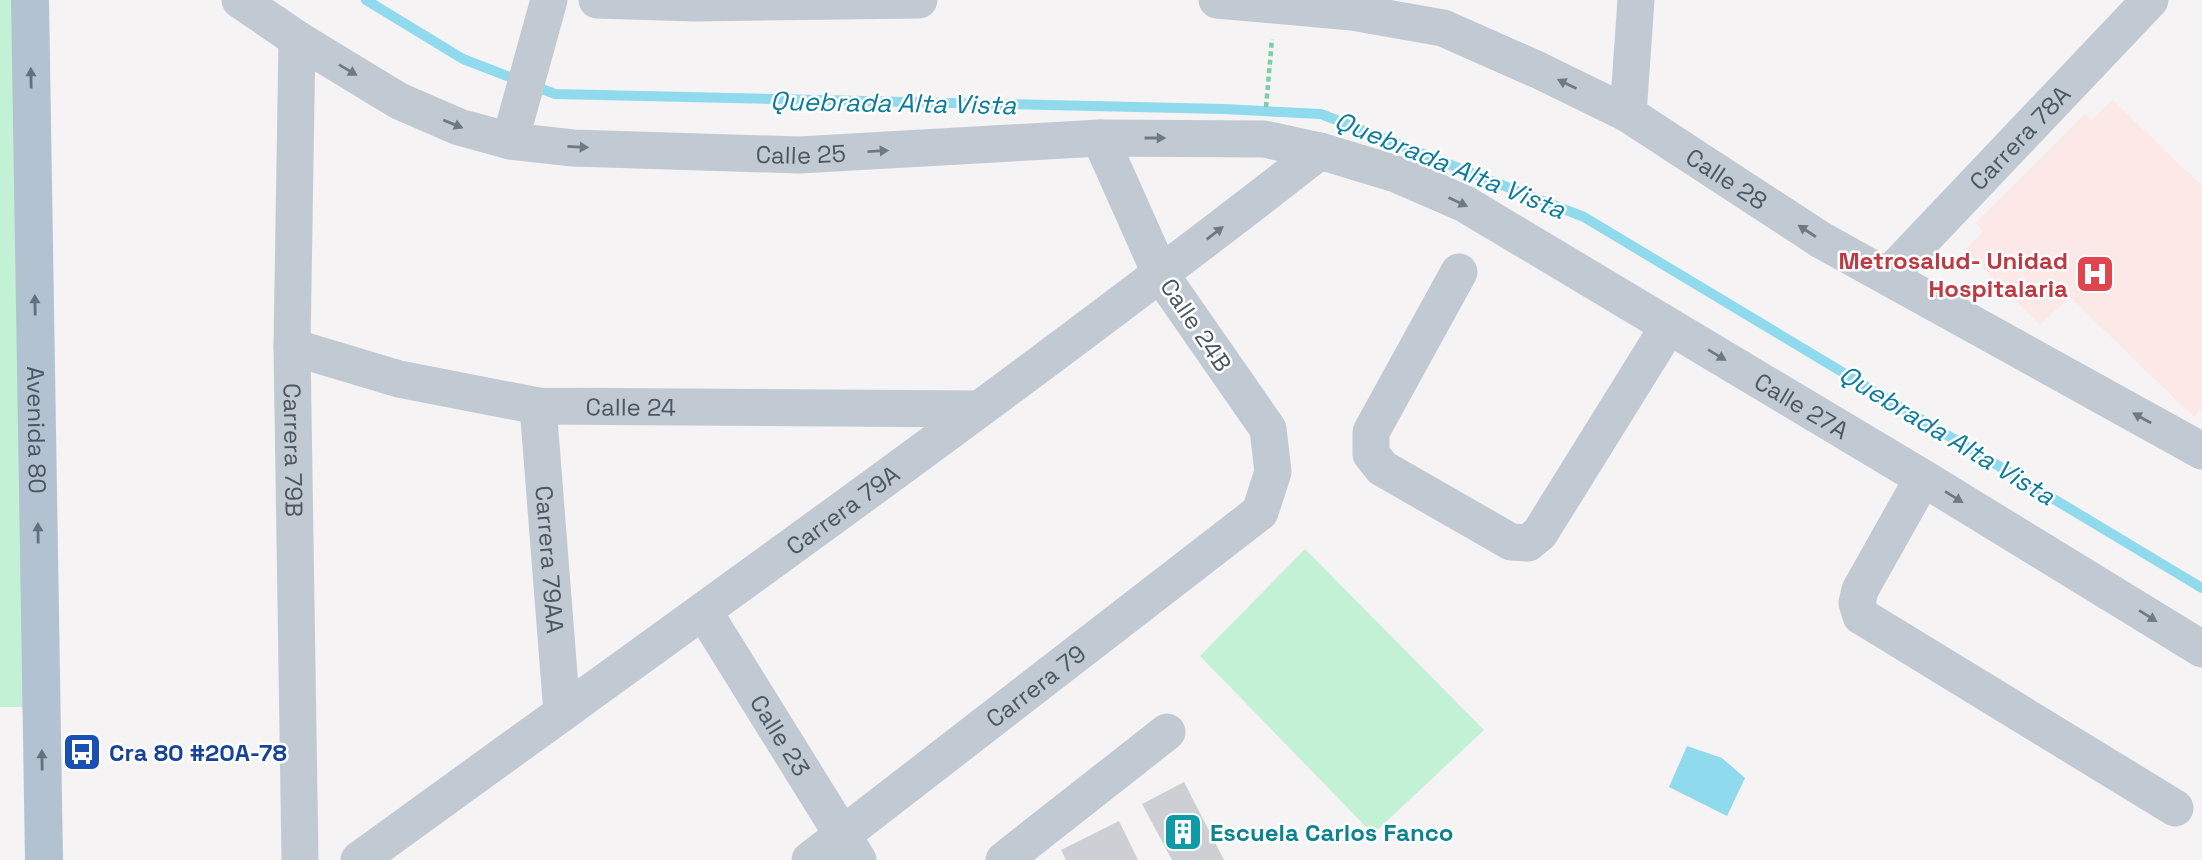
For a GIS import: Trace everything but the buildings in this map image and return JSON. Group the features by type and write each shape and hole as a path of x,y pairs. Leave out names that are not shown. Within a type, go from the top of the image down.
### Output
{"main road":[{"name":"Avenida 80","path":"30,0 44,860"}],"street":[{"name":"Calle 25","path":"240,0 296,39 399,100 459,127 510,141 573,148 799,155 1100,138 1264,139 1320,151 1396,174"},
{"path":"510,141 549,0"},
{"path":"597,0 694,3 919,0"},
{"name":"Calle 28","path":"1217,0 1352,12 1443,28 1628,114 1821,240 2202,451"},
{"name":"Carrera 78A","path":"1888,276 2150,0"},
{"path":"1628,114 1634,1"},
{"name":"Carrera 79B","path":"296,39 292,347 300,860"},
{"name":"Calle 24B","path":"1100,138 1161,275 1268,429 1273,472 1260,512"},
{"name":"Carrera 79A","path":"359,860 704,612 1161,275 1320,151"},
{"name":"Calle 27A","path":"1396,174 1465,204 1923,478 2202,649"},
{"path":"1460,272 1371,432 1371,454 1382,468 1510,542 1528,543 1541,533 1668,327"},
{"name":"Calle 24","path":"292,347 399,379 538,406 978,409"},
{"name":"Carrera 79AA","path":"538,406 562,713"},
{"path":"1923,478 1860,590 1857,603 1861,616 2175,808"},
{"name":"Carrera 79","path":"810,860 851,848 1260,512"},
{"name":"Calle 23","path":"704,612 851,848"},
{"path":"1004,860 1167,732"}],"path":[{"path":"1265,117 1270,57"}],"shaded area":[{"name":"Metrosalud- Unidad Hospitalaria","path":"2113,100 2202,186 2202,412 2199,410 2194,417 2070,297 2040,325 1965,250 1983,232 1976,223 2085,114 2091,120"}],"green space":[{"path":"0,0 14,0 25,707 0,707"},
{"path":"1305,549 1484,730 1373,834 1200,656"}],"water":[{"path":"1687,746 1722,758 1745,778 1727,816 1669,787"}],"waterway":[{"name":"Quebrada Alta Vista","path":"366,0 463,59 520,81"},
{"name":"Quebrada Alta Vista","path":"534,86 555,94 1223,109 1321,114 1584,217 2202,588"}],"place":[{"name":"Metrosalud- Unidad Hospitalaria","path":"2095,274"},
{"name":"Cra 80 #20A-78","path":"82,752"},
{"name":"Escuela Carlos Fanco","path":"1183,832"}]}
